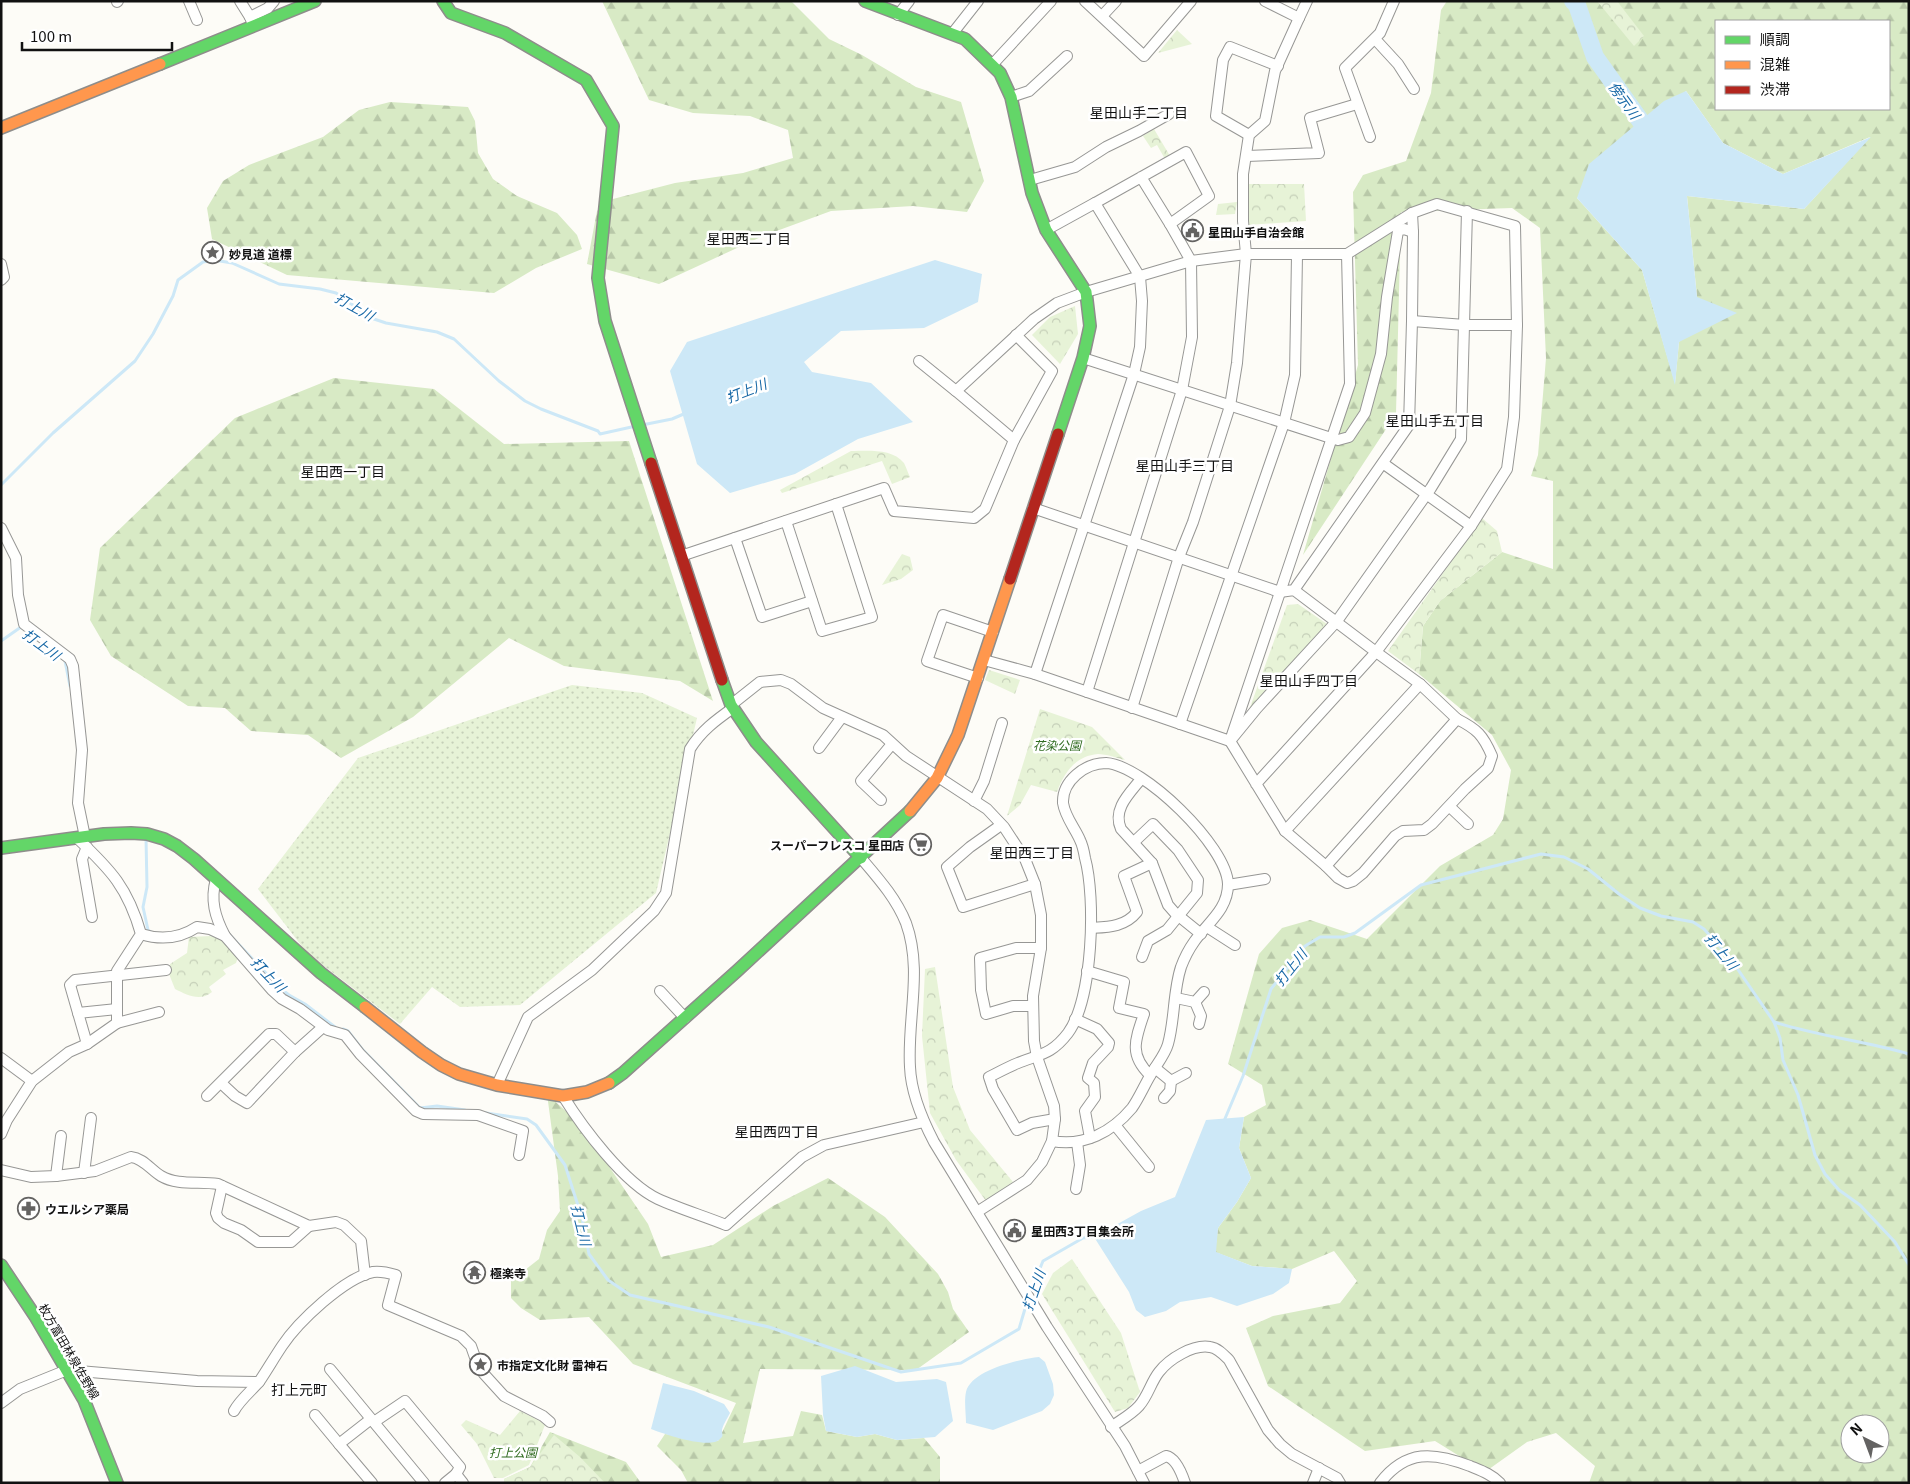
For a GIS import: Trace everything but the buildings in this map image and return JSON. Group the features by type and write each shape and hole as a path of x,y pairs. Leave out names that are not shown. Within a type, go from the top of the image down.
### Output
{"street":[{"path":"189,1 197,20"},
{"path":"240,1 251,21"},
{"path":"251,21 274,1"},
{"path":"1,128 251,21 315,1"},
{"path":"443,1 451,13 505,33 586,80 613,126 598,278 605,321 706,634 732,706 756,742 861,858 894,899 908,932 914,970 910,1067 914,1094 924,1122 934,1142 1047,1327 1125,1446 1144,1483"},
{"path":"1,848 131,833 147,834 164,839 177,846 216,879 321,973 441,1065 460,1074 497,1085 563,1096 587,1092 604,1086 623,1073 861,858 916,805 937,778 958,735 1083,358 1090,326 1086,292 1046,230 1030,180 1011,97 1000,73 965,39 865,1"},
{"path":"898,15 909,1"},
{"path":"952,34 978,1"},
{"path":"992,66 1051,1"},
{"path":"1085,1 1144,56 1191,1"},
{"path":"1102,16 1116,1"},
{"path":"1265,1 1299,18"},
{"path":"1132,708 1230,406 1238,354 1246,254 1243,221 1244,174 1248,135 1266,121 1278,66 1307,1"},
{"path":"1370,137 1345,68 1380,33 1394,1"},
{"path":"1375,38 1398,64 1414,89"},
{"path":"1248,135 1216,116 1224,60 1230,47 1278,66"},
{"path":"1011,97 1028,91 1067,56"},
{"path":"1056,65 1064,74"},
{"path":"1247,156 1319,153 1310,118 1357,104"},
{"path":"1030,180 1076,167 1106,147 1169,114"},
{"path":"1046,230 1186,152 1208,196 1170,224"},
{"path":"1087,692 1182,390 1192,337 1191,262 1141,177"},
{"path":"1035,674 1134,374 1140,347 1142,301 1140,277 1095,203"},
{"path":"956,391 1034,319 1057,302 1086,292 1191,262 1246,254 1348,254 1412,213 1437,204 1467,211 1514,226 1517,325 1514,417 1507,469 1470,526 1376,652 1256,784"},
{"path":"1230,742 1257,708 1337,621 1427,494 1461,439 1467,211"},
{"path":"1294,590 1384,464 1409,425 1412,321 1412,213"},
{"path":"1083,358 1331,438 1338,440 1349,437 1365,413 1381,354 1387,297 1398,231 1404,229 1413,232"},
{"path":"1230,742 1350,384 1348,254"},
{"path":"1180,724 1284,423 1295,375 1297,255"},
{"path":"1,264 4,277 1,280"},
{"path":"1412,321 1465,325 1517,325"},
{"path":"681,556 884,488 894,511 974,518 985,510 1014,440 1052,371 1016,335"},
{"path":"919,361 1014,440"},
{"path":"1384,464 1470,526"},
{"path":"786,521 822,631 872,617 836,504"},
{"path":"984,660 1035,674 1230,742 1285,831 1338,878 1347,883 1363,873 1395,836 1403,831 1424,830 1432,824 1488,768 1492,756 1485,739 1474,727 1457,719 1420,684 1294,590 1280,592 1232,574 1033,508"},
{"path":"1,528 16,558 18,595 24,624 70,660 73,666 82,750 78,803 83,840 82,859 92,917"},
{"path":"735,538 762,617 812,601"},
{"path":"978,678 926,661 943,615 993,632"},
{"path":"497,1085 528,1017 592,970 654,911 666,894 690,749 697,738 760,682 781,680 791,684 823,708 883,735 937,778 986,809 1001,824 1025,859 1035,884 1041,915 1041,948 1033,1006 1034,1041 1037,1057 1054,1106 1055,1119 1052,1141 1042,1162 1027,1180 977,1212"},
{"path":"1285,831 1420,684"},
{"path":"819,748 842,717"},
{"path":"1326,866 1457,719"},
{"path":"974,800 984,781 1002,723"},
{"path":"881,800 861,781 892,744"},
{"path":"1052,1141 1067,1144 1104,1134 1133,1106 1168,1046 1181,967 1193,942 1215,919 1224,903 1228,885 1226,871 1221,860 1202,832 1184,811 1141,779 1116,766 1105,763 1082,771 1066,786 1063,802 1068,819 1080,840 1090,875 1090,928 1087,972 1076,1020 1054,1049 989,1077 993,1089 1017,1130 1032,1123 1055,1119"},
{"path":"1141,779 1120,808 1118,816 1121,829 1152,863 1168,905 1178,916 1204,931 1235,945"},
{"path":"1450,807 1468,824"},
{"path":"1001,824 947,867 963,908 1035,884"},
{"path":"1134,842 1154,824 1178,850 1198,880 1197,893 1167,930 1148,941 1142,957"},
{"path":"83,840 122,886 134,910 141,934 117,971 116,1023"},
{"path":"1090,928 1111,927 1133,917 1137,912 1124,876 1152,863"},
{"path":"216,879 213,891 213,906 217,922 225,936 272,990 323,1027 345,1035 360,1054 416,1111 423,1114 478,1115 523,1130 519,1155"},
{"path":"1228,885 1265,879"},
{"path":"141,934 153,938 166,938 197,927 210,929 225,936"},
{"path":"1033,1006 1013,1006 986,1014 981,990 980,958 1016,948 1041,948"},
{"path":"87,1044 70,985 75,980 166,970"},
{"path":"1087,972 1124,982 1119,1008 1144,1014 1136,1038 1136,1056 1140,1065 1171,1081"},
{"path":"660,991 685,1018"},
{"path":"1195,1002 1204,992"},
{"path":"1176,998 1195,1002"},
{"path":"1195,1002 1201,1016 1198,1024"},
{"path":"78,1013 117,1009"},
{"path":"1,1134 7,1120 32,1080 69,1052 87,1044 116,1023 159,1012"},
{"path":"1076,1020 1097,1029 1109,1043 1108,1047 1093,1063 1088,1078 1094,1083 1095,1097 1085,1110 1090,1138"},
{"path":"221,1083 235,1096 247,1103 295,1052 323,1027"},
{"path":"207,1096 269,1034 276,1034 295,1052"},
{"path":"1,1058 32,1080"},
{"path":"1171,1081 1186,1073"},
{"path":"1164,1098 1170,1091 1171,1081"},
{"path":"563,1096 581,1125 639,1187 657,1198 726,1225 802,1157 813,1150 824,1145 924,1122"},
{"path":"84,1173 91,1118"},
{"path":"1115,1125 1149,1167"},
{"path":"56,1176 61,1136"},
{"path":"1076,1189 1080,1165 1077,1142"},
{"path":"1,1170 31,1177 56,1176 94,1171 131,1157 137,1158 160,1175 171,1180 183,1183 207,1183 222,1186 309,1226 336,1222 344,1225 361,1240 365,1275"},
{"path":"222,1186 216,1212 218,1218 224,1223 241,1230 258,1242 292,1242 309,1226"},
{"name":"枚方富田林泉佐野線","path":"1,1265 35,1316 84,1400 117,1483"},
{"path":"234,1411 237,1404 248,1396 259,1382 282,1346 328,1297 346,1285 374,1272 396,1274 388,1305 461,1336 471,1346 477,1363 484,1374 504,1396 543,1416 550,1422"},
{"path":"1111,1427 1140,1405 1160,1371 1170,1362 1184,1352 1210,1347 1220,1352 1229,1360 1268,1430 1280,1444 1292,1454 1337,1478 1340,1483"},
{"path":"330,1369 424,1483"},
{"path":"2,1401 20,1389 67,1370 198,1381 259,1382"},
{"path":"339,1444 372,1420 405,1401 460,1467 456,1474 445,1483"},
{"path":"315,1414 372,1483"},
{"path":"1138,1471 1166,1456 1170,1457 1185,1483"},
{"path":"1380,1483 1393,1468 1408,1460 1424,1456 1448,1457 1492,1474 1500,1483"},
{"path":"1314,1483 1319,1468"},
{"path":"456,1474 463,1483"}],"green space":[{"path":"602,1 791,1 829,39 862,55 916,87 961,102 984,181 967,212 913,206 831,211 763,236 659,284 587,264 597,211 609,200 675,183 743,173 793,158 788,130 750,116 693,113 649,100"},
{"path":"1447,1 1909,1 1909,1483 1589,1483 1595,1466 1556,1433 1527,1442 1485,1472 1435,1441 1365,1451 1268,1386 1246,1328 1273,1316 1340,1303 1357,1281 1334,1251 1292,1269 1252,1266 1215,1252 1218,1228 1237,1202 1251,1178 1239,1148 1244,1117 1266,1105 1262,1085 1228,1064 1259,954 1282,928 1310,920 1367,939 1440,866 1493,835 1503,819 1511,770 1492,735 1419,674 1423,626 1440,601 1502,552 1553,569 1553,481 1531,476 1538,455 1546,358 1540,228 1512,208 1401,212 1396,414 1303,555 1358,365 1353,192 1363,175 1406,161 1431,93 1441,10","holes":["1686,91 1723,143 1783,174 1870,137 1804,209 1687,196 1697,297 1679,342 1675,383 1642,270 1577,198"]},
{"path":"1597,1 1617,1 1644,36 1634,46"},
{"path":"1177,30 1192,44 1158,53"},
{"path":"390,102 468,107 475,121 478,153 493,179 517,196 557,213 577,235 582,249 536,268 494,293 287,275 212,239 207,208 223,181 249,165 323,137 359,110"},
{"path":"1154,129 1170,156 1165,159 1157,145 1151,148 1143,136"},
{"path":"1248,184 1304,184 1306,221 1248,225"},
{"path":"1237,202 1235,214 1216,215 1218,204"},
{"path":"1075,306 1078,334 1060,364 1032,335 1050,317"},
{"path":"334,378 434,389 504,444 629,441 713,701 680,681 564,666 509,638 413,717 341,758 308,735 251,731 225,708 188,706 111,656 90,620 100,548 235,418"},
{"path":"851,451 879,451 893,455 904,463 910,477 892,484 882,461 782,493 780,490"},
{"path":"1482,518 1497,531 1502,552 1440,601 1423,626 1419,674 1388,651"},
{"path":"902,554 910,557 913,570 901,579 882,585"},
{"path":"1298,604 1327,624 1249,710 1287,605"},
{"path":"989,670 1020,680 1015,694 985,680"},
{"path":"572,685 642,693 697,718 656,893 520,1005 460,1007 432,987 400,1024 307,953 258,889 358,758"},
{"name":"花染公園","path":"1040,709 1092,727 1125,760 1098,754 1083,758 1067,772 1057,792 1031,785 1020,805 1007,816"},
{"path":"210,936 219,938 238,957 236,963 223,970 226,974 209,987 212,992 203,997 194,996 175,989 169,974 170,964 187,953 189,937"},
{"path":"935,967 953,1087 970,1130 1013,1182 986,1201 956,1160 930,1113 922,1036 925,969"},
{"path":"547,1094 581,1125 648,1224 661,1257 713,1245 773,1206 828,1178 885,1217 938,1274 948,1292 953,1309 969,1332 916,1370 760,1369 743,1443 793,1436 801,1411 822,1415 826,1431 857,1437 875,1434 897,1440 924,1438 940,1457 940,1483 688,1483 681,1470 657,1446 665,1434 718,1441 736,1403 633,1364 589,1317 540,1320 521,1308 511,1298 511,1281 539,1259 547,1230 560,1211 558,1176"},
{"path":"1072,1259 1121,1333 1140,1392 1128,1408 1115,1412 1042,1294 1053,1273"},
{"name":"打上公園","path":"520,1411 545,1425 529,1465 503,1478 494,1478 477,1444 461,1425 466,1420 500,1435"},
{"name":"打上公園","path":"550,1432 626,1462 641,1483 505,1483 504,1479 530,1467"},
{"name":"打上公園","path":"554,1435 580,1457 605,1483 505,1483 504,1479 530,1467"}],"water":[{"path":"1686,91 1723,143 1783,174 1871,137 1804,209 1687,196 1697,297 1737,313 1679,342 1675,385 1642,270 1577,198 1589,164 1664,101"},
{"path":"935,260 982,274 978,302 924,328 841,331 804,362 812,372 871,383 913,422 858,439 795,474 730,493 697,464 670,371 687,342"},
{"path":"1244,1117 1239,1148 1251,1178 1237,1202 1218,1228 1216,1252 1252,1266 1292,1269 1289,1283 1273,1294 1237,1306 1211,1297 1180,1302 1166,1311 1145,1317 1136,1310 1129,1292 1094,1237 1141,1211 1175,1197 1206,1120"},
{"path":"1039,1357 1045,1362 1053,1384 1054,1395 1050,1404 1042,1411 993,1430 966,1423 966,1392 970,1384 986,1372 997,1367"},
{"path":"855,1366 896,1382 937,1379 946,1382 953,1421 935,1437 897,1440 875,1434 857,1437 826,1431 823,1415 821,1376"},
{"path":"663,1383 694,1391 724,1404 730,1413 723,1427 720,1439 715,1442 697,1442 651,1429"}],"waterway":[{"name":"傍示川","path":"1573,1 1577,5 1595,57 1642,123 1656,138"},
{"name":"打上川","path":"1,485 53,433 135,361 153,334 173,296 178,280 203,262 214,260 232,263 279,284 336,293 371,318 386,323 437,332 454,339 499,381 525,401 598,431 600,434 636,426"},
{"name":"打上川","path":"642,425 672,419 686,413"},
{"name":"打上川","path":"1,641 22,628"},
{"name":"打上川","path":"65,661 70,686"},
{"name":"打上川","path":"146,838 147,887 143,907 148,930 152,933"},
{"name":"打上川","path":"1224,1121 1243,1076 1271,989 1305,946 1320,937 1344,937 1355,933 1421,885 1541,854 1564,857 1588,869 1640,908 1661,916 1693,922 1704,929 1730,958 1774,1022 1780,1038 1783,1060 1798,1095 1815,1155 1825,1174 1839,1190 1860,1205 1895,1242 1909,1265"},
{"name":"打上川","path":"228,933 280,988 335,1027"},
{"path":"1774,1022 1909,1054"},
{"name":"打上川","path":"343,1029 348,1031 362,1049 420,1108 437,1106 465,1110"},
{"name":"打上川","path":"486,1113 527,1119 536,1125 565,1165 582,1218 589,1254 608,1280 630,1295 769,1327 901,1372 961,1363 1019,1329 1027,1302"},
{"name":"打上川","path":"1030,1293 1043,1261 1083,1238 1098,1237"}],"traffic: fast":[{"path":"160,64 315,1"},
{"path":"443,1 451,13 505,33 586,80 613,126 598,278 605,321 651,463"},
{"path":"865,1 965,39 1000,73 1011,97 1032,193 1046,230 1086,292 1090,326 1083,358 1058,434"},
{"path":"722,680 731,705 756,742 861,858"},
{"path":"609,1083 623,1073 737,971 910,811"},
{"path":"1,848 104,834 147,834 164,839 194,859 321,973 365,1007"},
{"path":"1,1265 35,1316 84,1400 117,1483"}],"traffic: slow":[{"path":"1,128 160,64"},
{"path":"910,811 937,778 958,735 1010,579"},
{"path":"365,1007 422,1052 459,1074 497,1085 563,1096 587,1092 609,1083"}],"traffic: jam":[{"path":"1010,579 1058,434"},
{"path":"651,463 722,680"}],"place":[{"name":"星田山手自治会館","path":"1192,231"},
{"name":"妙見道 道標","path":"213,253"},
{"name":"スーパーフレスコ 星田店","path":"920,844"},
{"name":"ウエルシア薬局","path":"29,1208"},
{"name":"星田西3丁目集会所","path":"1015,1230"},
{"name":"極楽寺","path":"474,1272"},
{"name":"市指定文化財 雷神石","path":"481,1364"}],"district":[{"name":"星田山手二丁目","path":"1139,112"},
{"name":"星田西二丁目","path":"749,238"},
{"name":"星田山手五丁目","path":"1435,420"},
{"name":"星田山手三丁目","path":"1185,465"},
{"name":"星田西一丁目","path":"343,471"},
{"name":"星田山手四丁目","path":"1309,680"},
{"name":"星田西三丁目","path":"1032,852"},
{"name":"星田西四丁目","path":"777,1131"},
{"name":"打上元町","path":"299,1389"}]}
